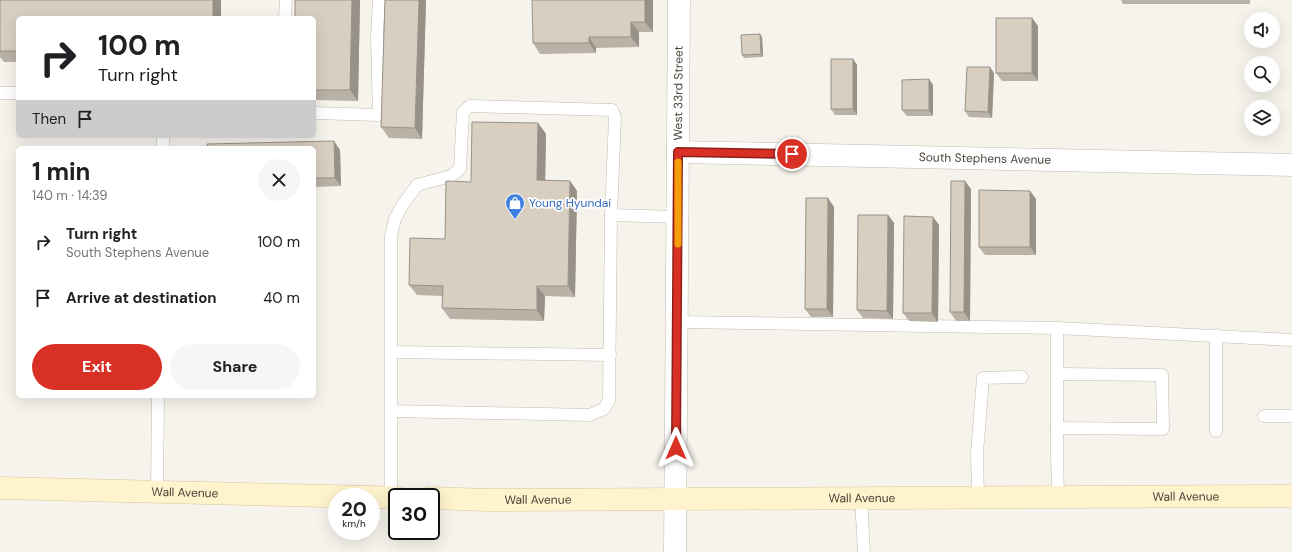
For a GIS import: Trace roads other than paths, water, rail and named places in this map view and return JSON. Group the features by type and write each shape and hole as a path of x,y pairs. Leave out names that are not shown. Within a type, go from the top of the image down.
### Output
{"main road":[{"name":"Wall Avenue","path":"0,488 382,497"},
{"name":"Wall Avenue","path":"440,498 486,500 1292,496"}],"street":[{"name":"West 33rd Street","path":"675,552 679,0"},
{"name":"South Stephens Avenue","path":"678,152 1292,165"}],"lane":[{"path":"285,16 286,0"},
{"path":"316,113 379,115 377,37 379,0"},
{"path":"0,93 16,93"},
{"path":"382,497 391,411 391,236 395,219 402,206 417,185 451,176 460,169 463,112 470,106 612,110 615,117 611,215 609,400 604,409 590,415 391,411"},
{"path":"611,215 678,217"},
{"path":"677,322 1058,328 1292,340"},
{"path":"1058,328 1058,496"},
{"path":"1216,335 1216,431"},
{"path":"391,352 610,355"},
{"path":"1057,428 1163,429 1162,376 1058,374"},
{"path":"978,497 977,453 983,378 1022,377"},
{"path":"157,492 158,398"},
{"path":"1264,416 1292,416"},
{"path":"861,498 864,552"}],"place":[{"name":"Young Hyundai","path":"515,220"}]}
